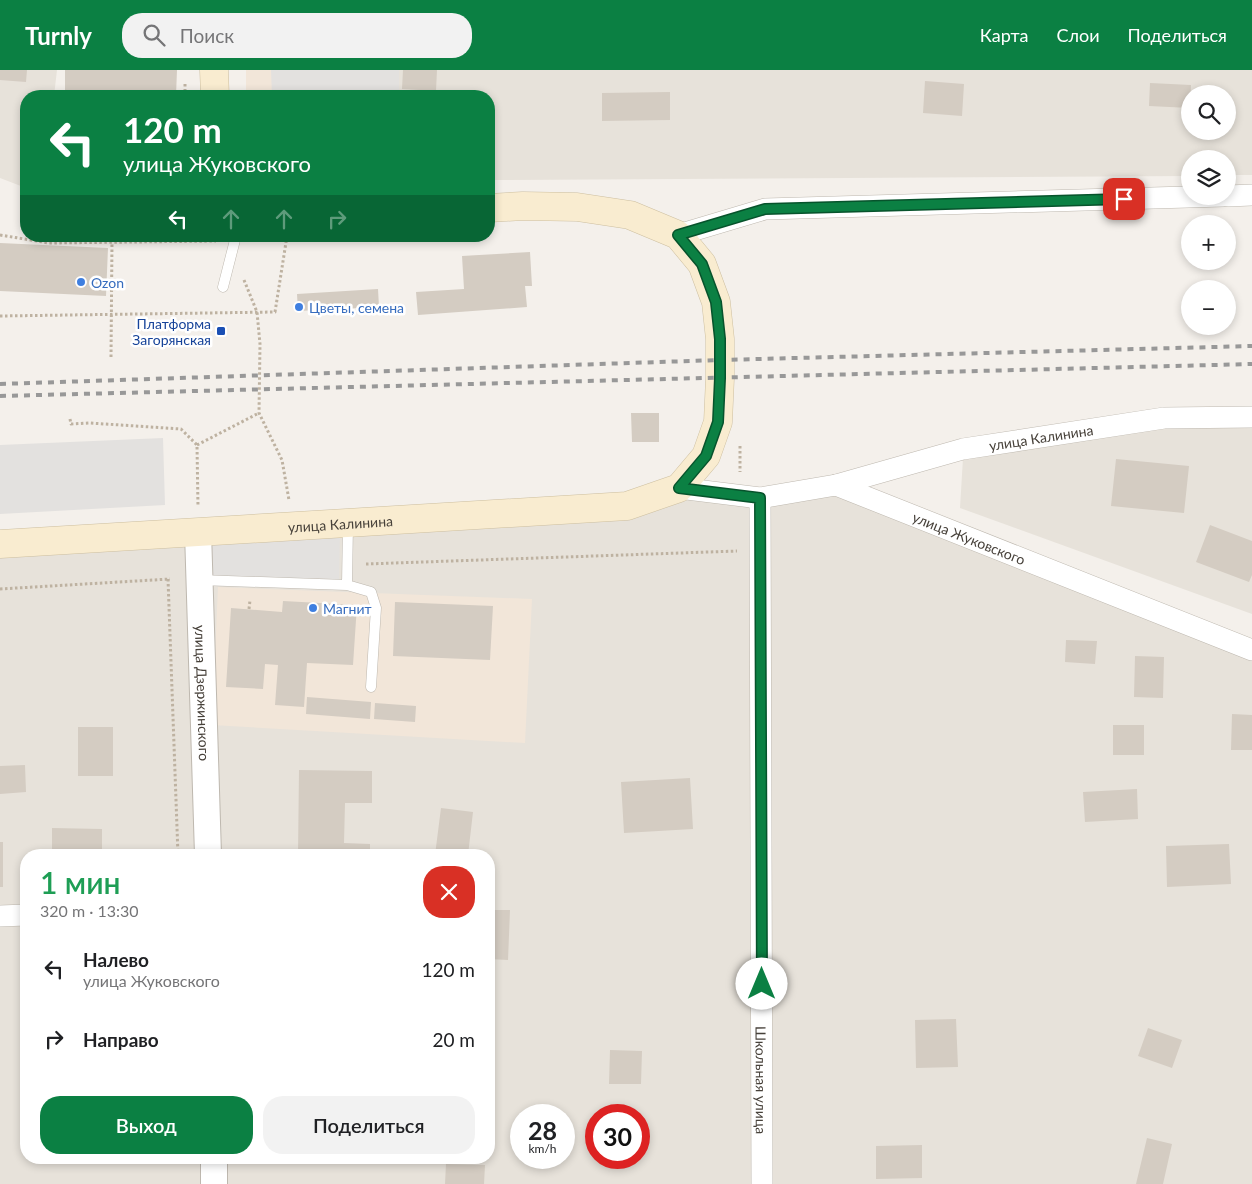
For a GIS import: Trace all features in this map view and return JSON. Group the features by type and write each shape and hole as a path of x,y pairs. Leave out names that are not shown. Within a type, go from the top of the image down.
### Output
{"main road":[{"path":"214,70 215,90"},
{"path":"495,208 578,207 630,215 678,235 702,264 716,302 720,339 718,422 706,456 679,488"},
{"name":"улица Калинина","path":"0,544 626,506 679,488"}],"street":[{"path":"1236,196 1252,195"},
{"path":"678,235 765,209 1181,197"},
{"name":"улица Калинина","path":"836,485 964,449 1164,418 1252,417"},
{"path":"679,488 760,498 836,485"},
{"name":"улица Жуковского","path":"836,485 1252,650"},
{"name":"Школьная улица","path":"760,498 762,1184"},
{"name":"улица Дзержинского","path":"198,532 208,849"},
{"path":"0,916 20,915"},
{"path":"214,1164 214,1184"}],"lane":[{"path":"223,287 235,242"},
{"path":"347,585 348,523"},
{"path":"198,579 347,585 372,592 376,608 371,687"}],"path":[{"path":"0,235 20,238"},
{"path":"43,242 152,242"},
{"path":"111,357 112,242"},
{"path":"226,242 257,312 260,344 259,413 282,460 293,526"},
{"path":"0,316 275,312 287,242"},
{"path":"197,444 259,413"},
{"path":"70,419 70,424 90,423 181,430 197,444 198,532"},
{"path":"348,564 760,550"},
{"path":"0,589 168,579 198,579"},
{"path":"168,579 178,849"}],"shaded area":[{"path":"0,70 57,70 55,90 20,90 20,186 0,178"},
{"path":"246,70 399,70 399,90 246,90"},
{"path":"271,70 399,70 399,90 272,90"},
{"path":"399,70 1252,70 1252,175 1236,175 1236,150 1181,150 1181,176 495,180 495,90 399,90"},
{"path":"1161,427 1252,427 1252,614 960,508 963,458"},
{"path":"163,438 165,505 0,514 0,445"},
{"path":"836,485 1252,650 1252,1184 0,1184 0,544 679,488 760,498"},
{"path":"340,529 339,579 208,577 207,536"},
{"path":"218,587 532,599 525,743 212,725"}],"building":[{"path":"0,70 27,70 26,82 0,80"},
{"path":"65,70 177,70 176,90 65,90"},
{"path":"403,70 437,70 436,90 402,89"},
{"path":"925,81 964,84 962,116 923,113"},
{"path":"1150,83 1191,85 1181,85 1181,108 1149,106"},
{"path":"670,92 670,120 602,121 602,93"},
{"path":"0,243 108,248 106,296 0,291"},
{"path":"530,252 532,286 525,286 527,307 418,315 416,292 464,289 462,256"},
{"path":"378,289 379,307 298,311 297,294"},
{"path":"631,413 659,413 659,442 632,442"},
{"path":"1116,459 1189,466 1184,513 1111,506"},
{"path":"1210,525 1252,541 1252,575 1249,582 1196,562"},
{"path":"283,601 357,605 353,665 307,663 304,707 275,705 278,665 265,664 263,689 226,687 231,608 282,612"},
{"path":"395,602 493,606 490,660 393,656"},
{"path":"1066,640 1097,641 1095,664 1065,662"},
{"path":"1135,656 1164,657 1163,698 1134,697"},
{"path":"307,697 371,702 370,719 306,714"},
{"path":"375,703 416,706 415,722 374,719"},
{"path":"1232,714 1252,715 1252,750 1231,750"},
{"path":"1113,725 1144,725 1144,755 1113,755"},
{"path":"78,727 113,727 113,776 78,776"},
{"path":"25,765 26,792 0,794 0,766"},
{"path":"299,770 372,771 372,803 345,803 344,843 370,844 370,849 298,849"},
{"path":"690,778 693,829 624,833 621,782"},
{"path":"1137,789 1138,819 1085,822 1083,792"},
{"path":"441,808 473,812 469,849 436,849"},
{"path":"52,828 102,829 102,849 52,849"},
{"path":"0,842 3,842 3,887 0,887"},
{"path":"1229,844 1231,884 1167,887 1166,846"},
{"path":"495,910 510,910 508,960 495,959"},
{"path":"956,1019 958,1067 916,1068 915,1020"},
{"path":"1148,1028 1182,1040 1172,1068 1138,1056"},
{"path":"610,1050 642,1051 641,1084 609,1084"},
{"path":"1147,1138 1172,1144 1163,1184 1136,1184"},
{"path":"922,1145 922,1178 876,1179 876,1146"},
{"path":"446,1164 485,1165 484,1184 445,1184"}],"railway":[{"path":"0,384 720,360 1252,346"},
{"path":"0,396 1252,364"}],"place":[{"name":"Ozon","path":"81,282"},
{"name":"Цветы, семена","path":"299,307"},
{"name":"Платформа Загорянская","path":"221,331"},
{"name":"Магнит","path":"313,608"}],"route":[{"path":"762,984 760,498 679,488 706,456 718,422 720,339 716,302 702,264 678,235 765,209 1124,199"}]}
